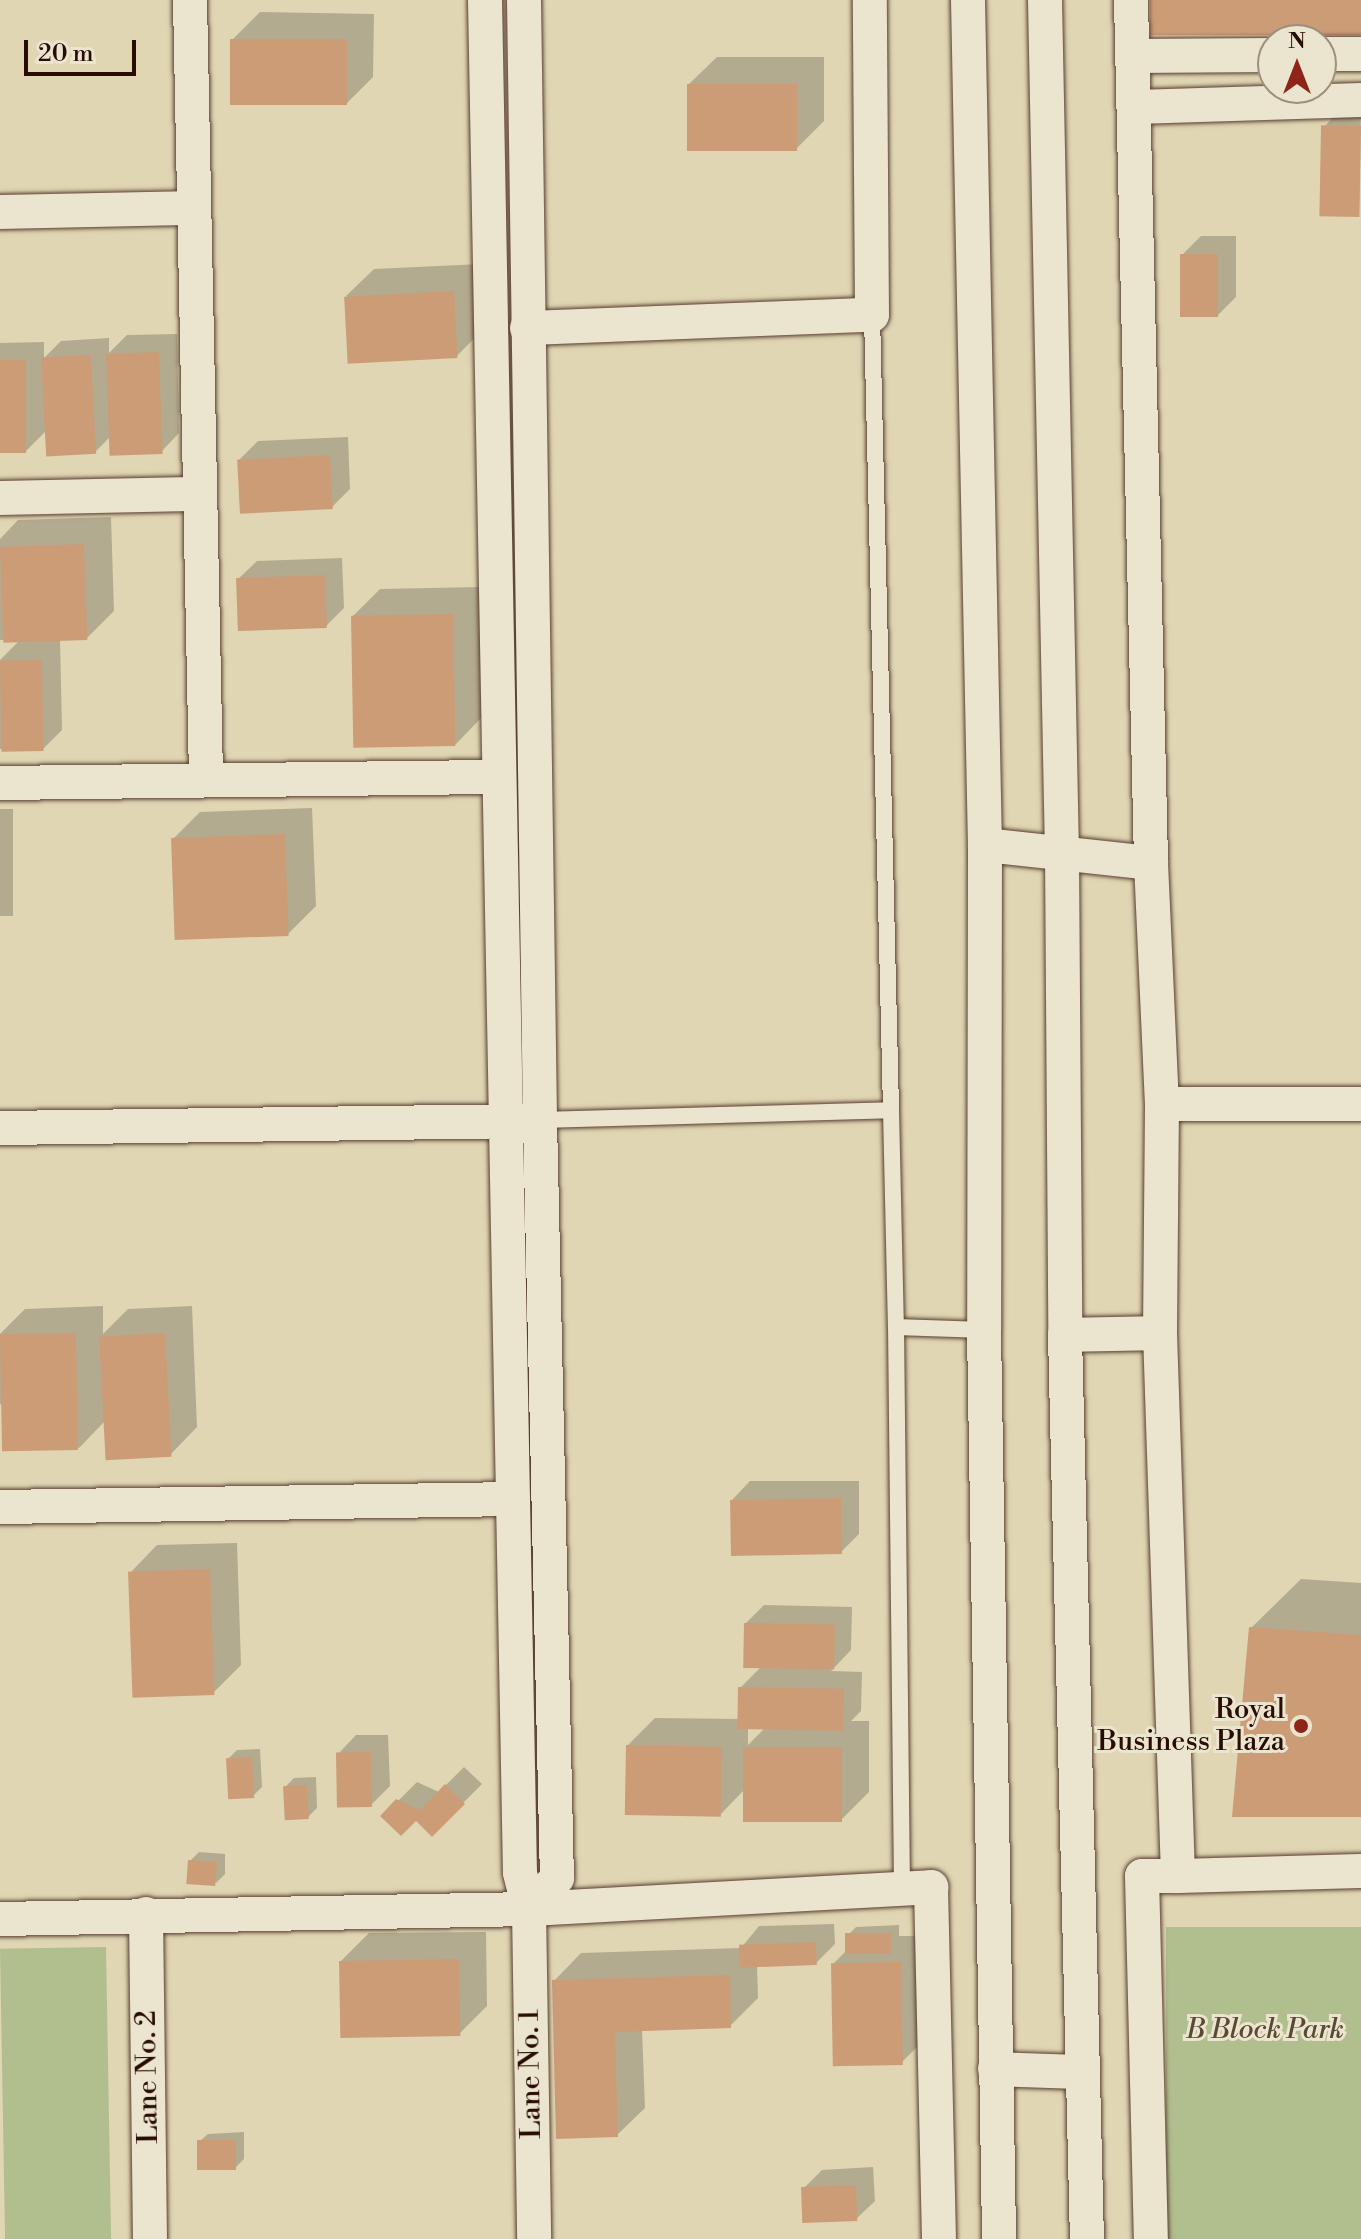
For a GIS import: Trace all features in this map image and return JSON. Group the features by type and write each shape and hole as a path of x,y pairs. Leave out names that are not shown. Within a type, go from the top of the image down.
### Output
{"street":[{"path":"190,0 206,780"},
{"name":"Lane No. 1","path":"485,0 520,1873 529,1909 534,2239"},
{"path":"524,0 540,1120 557,1878 529,1909"},
{"path":"527,328 872,315 870,0"},
{"path":"968,0 985,845 984,1330 999,2239"},
{"path":"1045,0 1062,853 1065,1335 1087,2239"},
{"path":"1131,0 1136,107 1151,863 1162,1104 1160,1333 1178,1876"},
{"path":"1337,54 1361,54"},
{"path":"1133,56 1257,55"},
{"path":"1136,107 1361,100"},
{"path":"0,212 192,208"},
{"path":"0,498 198,494"},
{"path":"0,783 498,777"},
{"path":"985,845 1151,863"},
{"path":"1162,1104 1361,1104"},
{"path":"0,1128 540,1120"},
{"path":"1065,1335 1160,1333"},
{"path":"0,1507 513,1499"},
{"path":"1151,2239 1142,1876 1361,1871"},
{"path":"0,1919 529,1909 916,1888 939,2239"},
{"name":"Lane No. 2","path":"146,1914 150,2239"},
{"path":"995,2069 1083,2072"}],"lane":[{"path":"872,315 896,1327 916,1888"},
{"path":"540,1120 891,1110"},
{"path":"896,1327 984,1330"}],"green space":[{"name":"B Block Park","path":"1166,1927 1361,1927 1361,2239 1166,2239"},
{"path":"106,1947 111,2239 5,2239 0,1949"}],"building":[{"path":"1150,0 1361,0 1361,35 1337,35 1337,24 1257,24 1257,35 1150,35"},
{"path":"230,39 347,39 347,105 230,105"},
{"path":"687,84 797,84 797,151 687,151"},
{"path":"1321,125 1361,126 1359,217 1319,216"},
{"path":"1180,254 1218,254 1218,317 1180,317"},
{"path":"454,291 458,358 348,364 344,297"},
{"path":"159,352 163,454 110,456 106,354"},
{"path":"91,355 96,454 46,456 41,358"},
{"path":"0,360 26,360 26,453 0,453"},
{"path":"330,455 333,509 240,514 237,460"},
{"path":"84,544 87,640 3,643 0,547"},
{"path":"325,575 327,628 238,631 236,578"},
{"path":"453,614 455,746 353,748 351,616"},
{"path":"42,660 44,751 2,752 0,661"},
{"path":"285,834 289,936 175,940 171,838"},
{"path":"76,1333 78,1450 2,1451 0,1334"},
{"path":"165,1333 171,1457 106,1460 99,1336"},
{"path":"841,1498 842,1554 731,1556 730,1500"},
{"path":"210,1569 214,1695 132,1698 128,1572"},
{"path":"744,1623 835,1625 834,1670 743,1668"},
{"name":"Royal Business Plaza","path":"1249,1627 1361,1635 1361,1817 1232,1817"},
{"path":"738,1687 844,1689 843,1731 737,1729"},
{"path":"626,1745 722,1747 721,1817 625,1815"},
{"path":"743,1747 842,1747 842,1822 743,1822"},
{"path":"371,1752 372,1807 337,1808 336,1753"},
{"path":"252,1757 254,1798 228,1799 226,1758"},
{"path":"445,1784 465,1804 432,1837 416,1821 401,1836 380,1816 396,1799 420,1810"},
{"path":"307,1785 309,1819 285,1820 283,1786"},
{"path":"188,1860 217,1862 215,1886 186,1884"},
{"path":"845,1933 891,1933 891,1954 845,1954"},
{"path":"816,1942 817,1965 740,1968 739,1945"},
{"path":"459,1959 460,2036 340,2038 339,1961"},
{"path":"901,1962 903,2065 833,2066 831,1963"},
{"path":"730,1975 731,2028 615,2032 618,2137 556,2139 552,1980"},
{"path":"197,2140 236,2140 236,2170 197,2170"},
{"path":"856,2185 857,2221 802,2223 801,2187"}],"place":[{"name":"Royal Business Plaza","path":"1301,1726"}]}
